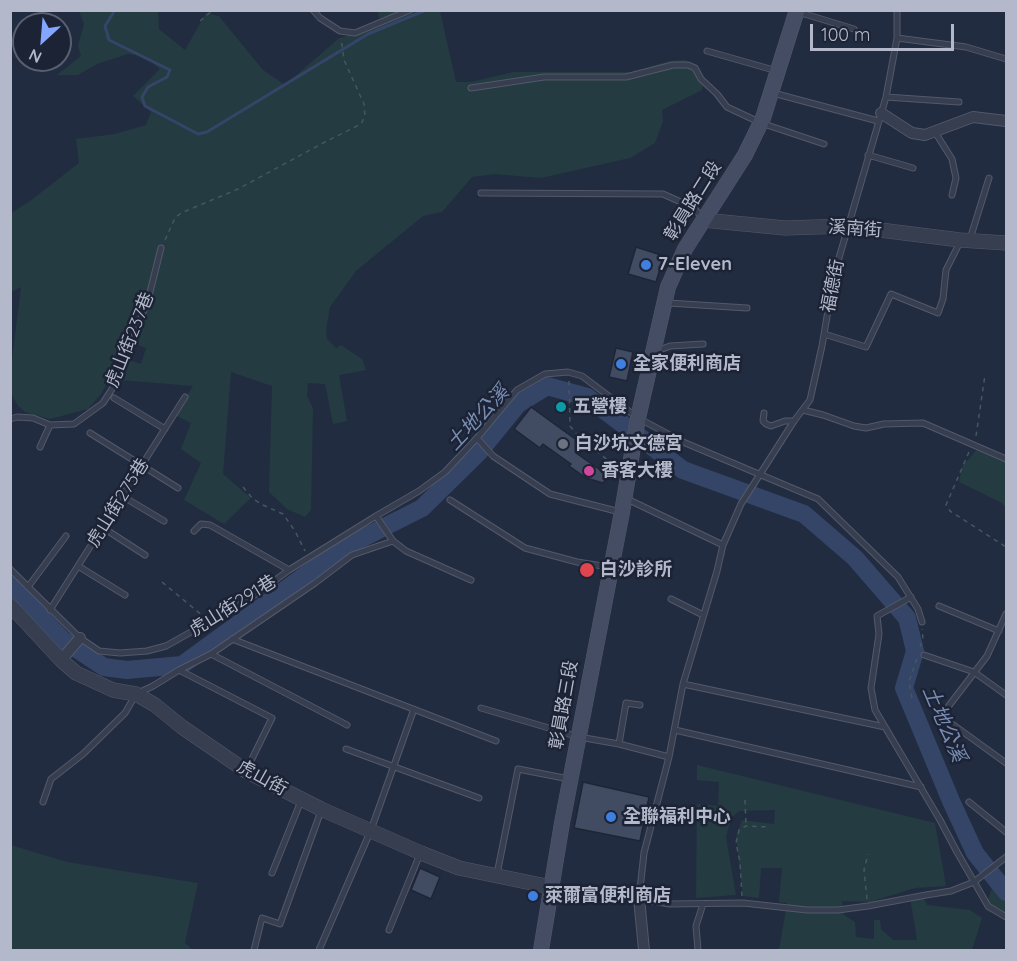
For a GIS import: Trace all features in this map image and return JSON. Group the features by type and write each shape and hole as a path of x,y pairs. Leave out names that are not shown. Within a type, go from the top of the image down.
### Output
{"main road":[{"name":"彰員路二段","path":"638,422 668,287 685,249 745,155 761,123 797,11"},
{"path":"628,474 638,422"},
{"name":"彰員路三段","path":"540,951 628,474"}],"street":[{"path":"880,117 912,133 925,135 974,117 1006,121"},
{"name":"溪南街","path":"704,220 785,228 848,226 1006,243"},
{"name":"虎山街","path":"10,605 76,673 113,690 136,694 155,705 182,727 246,771 321,809 459,868 551,887"},
{"path":"61,660 80,638"},
{"path":"639,897 644,951"}],"lane":[{"path":"313,10 320,18 340,31 355,33 410,10"},
{"name":"福德街","path":"639,897 644,853 669,757 683,684 723,545 741,504 810,400 834,275 886,97 897,38 897,10"},
{"path":"797,11 854,29"},
{"path":"897,38 966,47 1006,59"},
{"path":"707,51 778,71"},
{"path":"471,88 544,77 626,77 673,65 688,65 695,68 701,80 717,94 727,107 761,123 824,144"},
{"path":"771,92 880,117"},
{"path":"886,97 959,102"},
{"path":"935,132 952,159 956,178 952,195"},
{"path":"868,155 913,168"},
{"path":"824,334 866,347 891,294 938,313 943,299 946,270 965,240 989,178"},
{"path":"482,193 663,194 694,208 704,220"},
{"name":"虎山街237巷","path":"10,419 33,418 50,425 74,424 103,404 118,378 149,296 161,248"},
{"path":"664,303 747,308"},
{"path":"652,353 670,346 703,344"},
{"path":"723,545 623,505 550,494 493,456 478,440 517,390 545,374 568,372 582,376 638,422 818,499 898,577 909,599 918,609 922,622"},
{"name":"虎山街275巷","path":"50,610 185,397"},
{"path":"114,398 165,429"},
{"path":"803,410 866,428 884,424 923,423 1006,459"},
{"path":"764,414 763,421 771,426 794,421"},
{"path":"40,447 50,425"},
{"path":"90,433 178,488"},
{"name":"虎山街291巷","path":"10,569 80,638 99,651 120,653 147,651 166,646 248,600 289,570 419,491 445,472 478,440"},
{"path":"122,496 164,521"},
{"path":"450,500 525,548 610,568"},
{"path":"377,518 391,538 406,551 471,580"},
{"path":"194,531 201,524 210,525 289,570"},
{"path":"102,527 145,555"},
{"path":"28,587 66,536"},
{"path":"43,802 51,779 83,754 125,713 136,694 211,654 352,555 391,538"},
{"path":"78,566 125,595"},
{"path":"671,599 703,615"},
{"path":"909,599 877,616 879,634 871,688 875,710 940,819 988,906 1006,917"},
{"path":"939,606 999,631"},
{"path":"1006,614 987,656 941,716 1006,763"},
{"path":"232,639 496,741"},
{"path":"211,654 347,725"},
{"path":"924,655 974,672 1006,696"},
{"path":"179,670 272,718 246,771"},
{"path":"683,684 885,727"},
{"path":"619,744 626,703 640,705"},
{"path":"481,708 579,736 669,757"},
{"path":"319,951 370,830 414,709"},
{"path":"675,730 921,787"},
{"path":"346,749 479,798"},
{"path":"497,876 518,769 570,779"},
{"path":"272,873 302,800"},
{"path":"969,802 1006,832"},
{"path":"254,951 262,918 280,924 321,809"},
{"path":"389,930 421,853"},
{"path":"551,887 639,897 670,904 743,903 807,910 838,910 951,891 974,882 1006,857"},
{"path":"698,951 696,926 703,904"}],"path":[{"path":"200,21 213,10"},
{"path":"161,248 176,218 181,213 238,189 361,124 365,116 364,104 344,60 340,31"},
{"path":"985,375 977,433 946,505 950,511 1006,547"},
{"path":"569,379 570,426 578,436 628,474"},
{"path":"243,487 253,499 283,514 295,531 308,558"},
{"path":"162,582 210,622"},
{"path":"912,698 909,682 923,639 922,622"},
{"path":"745,800 746,826"},
{"path":"743,903 736,843 739,830 746,826 770,827"},
{"path":"868,854 864,870 868,906"}],"green space":[{"path":"377,10 440,11 456,82 471,82 513,72 632,72 669,61 685,60 701,71 704,80 702,90 662,110 663,121 655,143 630,158 541,178 494,174 472,177 442,212 423,216 356,271 330,307 326,330 327,339 336,348 341,345 362,359 366,370 339,375 347,421 333,424 325,384 308,383 307,396 313,408 311,510 305,517 287,509 269,492 272,386 231,372 223,474 251,498 224,524 184,500 201,463 181,449 191,423 175,415 193,386 120,380 129,360 141,364 146,348 135,344 146,317 133,313 112,375 101,394 88,409 50,419 25,412 18,406 10,386 21,287 11,292 11,213 79,163 76,139 115,134 146,125 151,112 133,96 160,69 143,56 128,54 97,64 78,75 57,75 61,72 72,72 72,63 81,56 78,46 84,24 79,11 158,11 159,29 185,50 206,13 219,16 263,70 285,85 338,39 381,23"},
{"path":"978,448 1006,459 1006,508 1002,503 959,482 962,467"},
{"path":"697,765 935,823 946,886 915,888 870,902 842,901 844,915 855,922 856,937 874,939 874,920 880,920 881,929 893,940 917,940 910,897 922,895 927,905 970,910 982,918 972,950 779,950 787,903 779,902 782,868 761,868 759,898 743,896 736,837 742,820 774,824 775,810 739,811 731,818 726,837 736,895 696,898 697,804 718,806 719,782 697,780"},
{"path":"11,845 67,862 198,883 185,943 193,950 11,950"},
{"path":"997,871 1006,879 1006,920 985,910"}],"building":[{"name":"7-Eleven","path":"636,247 664,256 656,282 628,274"},
{"name":"全家便利商店","path":"616,348 633,352 627,381 609,377"},
{"path":"531,407 582,444 576,453 609,476 603,483 586,478 543,444 540,448 514,429"},
{"name":"全聯福利中心","path":"583,782 649,797 640,841 574,828"},
{"path":"420,868 440,877 431,899 411,890"}],"waterway":[{"path":"115,10 105,26 109,40 170,70 167,77 148,87 142,97 145,106 198,134 207,132 368,34 426,10"},
{"name":"土地公溪","path":"10,585 63,640 104,667 127,670 182,665 341,549 422,508 479,452 518,404 547,386 587,397 683,470 804,514 855,558 907,618 915,651 904,688 975,853 1006,892"}],"place":[{"name":"7-Eleven","path":"646,265"},
{"name":"全家便利商店","path":"621,364"},
{"name":"五營樓","path":"561,407"},
{"name":"白沙坑文德宮","path":"563,444"},
{"name":"香客大樓","path":"589,471"},
{"name":"白沙診所","path":"587,570"},
{"name":"全聯福利中心","path":"611,817"},
{"name":"萊爾富便利商店","path":"533,896"}]}
